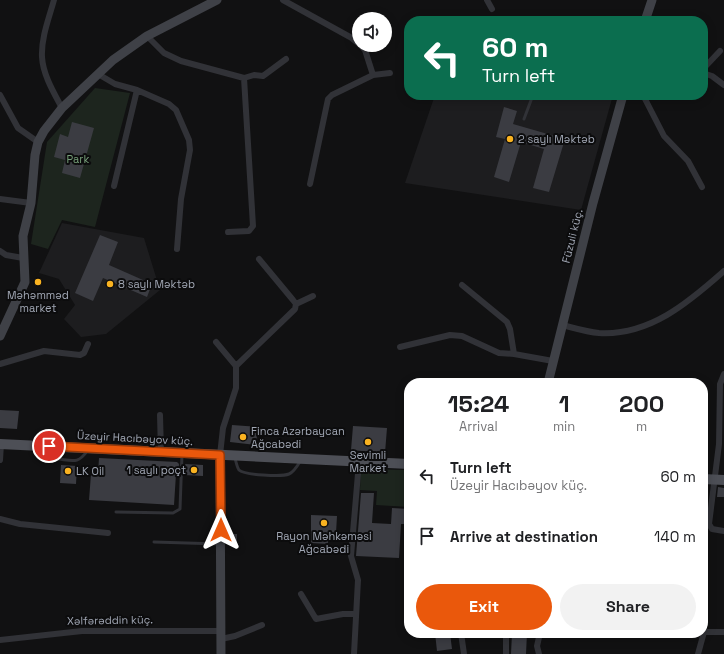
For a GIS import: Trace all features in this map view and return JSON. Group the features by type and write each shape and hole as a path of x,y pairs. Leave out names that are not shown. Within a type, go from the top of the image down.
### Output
{"main road":[{"name":"Üzeyir Hacıbəyov küç.","path":"1,444 404,464"},
{"path":"708,478 719,479"}],"street":[{"path":"54,0 45,32 42,58 49,85 62,108"},
{"path":"0,336 25,282 23,258 24,236 38,142 62,108 113,60 147,36 217,0"},
{"path":"283,0 352,38"},
{"path":"487,0 492,9"},
{"path":"647,16 652,0"},
{"path":"147,36 164,53 181,61 244,78 254,75 263,76 286,59"},
{"path":"708,64 720,51"},
{"path":"366,52 373,75"},
{"path":"310,184 328,99 332,95 373,75 390,73"},
{"path":"98,74 115,84 137,90 169,104 176,110 189,140 190,150 181,199 177,249"},
{"path":"708,75 724,85"},
{"path":"228,232 249,231 252,226 244,78"},
{"path":"114,186 137,90"},
{"path":"0,95 18,128 38,142"},
{"name":"Füzuli küç.","path":"549,378 593,203 622,100"},
{"path":"646,100 664,136 688,161 702,187"},
{"path":"0,199 30,203"},
{"path":"0,251 6,255 23,258"},
{"path":"259,259 296,304"},
{"path":"562,325 599,333 631,331 650,325 665,317 724,271"},
{"path":"462,285 507,322 510,329 514,354"},
{"path":"236,366 295,309 296,304 313,296"},
{"path":"400,347 450,335 456,335 462,336 499,353 514,354 553,361"},
{"path":"216,342 236,366 236,388 223,428 220,455 221,654"},
{"path":"0,364 44,351 80,356 84,353 88,344"},
{"path":"708,518 719,479 719,444 722,420 720,384 724,374"},
{"path":"160,415 161,452"},
{"path":"0,460 1,444"},
{"path":"354,654 358,580 352,556 359,462"},
{"path":"0,519 20,524 108,533"},
{"path":"708,526 712,529 724,531"},
{"path":"301,594 316,619 343,614 356,614"},
{"name":"Xəlfərəddin küç.","path":"0,640 82,631 235,636 262,625"},
{"path":"708,632 724,632"},
{"path":"462,638 464,654"},
{"path":"506,638 506,654"},
{"path":"538,654 537,646 539,638"},
{"path":"698,654 702,638"}],"lane":[{"path":"524,119 531,100"},
{"path":"116,512 174,513 178,511 180,508 182,453"},
{"path":"234,455 239,470 244,473 280,476 288,475 294,470 302,459"},
{"path":"154,542 221,544"}],"shaded area":[{"name":"2 saylı Məktəb","path":"433,100 612,100 581,210 405,183"},
{"name":"8 saylı Məktəb","path":"62,223 144,238 160,290 106,334 81,337 64,319 75,305 59,279 39,273"}],"green space":[{"name":"Park","path":"95,88 130,93 95,227 62,220 48,249 31,244 47,142"},
{"path":"361,469 404,470 404,507 376,505 377,491 360,490"}],"building":[{"path":"504,107 517,111 513,124 565,139 549,192 533,188 544,149 521,142 509,182 494,177 505,139 496,137"},
{"path":"72,122 94,128 80,178 62,173 65,160 54,157 60,134 68,137"},
{"path":"100,235 118,242 109,265 152,284 147,297 103,278 93,301 75,293"},
{"path":"0,410 19,411 17,429 0,428"},
{"path":"232,425 258,427 256,445 230,442"},
{"path":"353,426 387,428 385,453 351,450"},
{"path":"99,458 177,462 179,464 178,475 176,474 174,505 89,500 91,474 98,474"},
{"path":"185,464 203,465 203,476 184,475"},
{"path":"61,465 77,466 76,484 60,483"},
{"path":"718,487 724,488 724,497 717,497"},
{"path":"361,493 374,493 372,523 391,524 392,508 404,509 404,524 401,524 399,558 356,556"},
{"path":"311,515 337,516 336,533 328,533 328,544 311,543"},
{"path":"227,534 237,534 237,544 226,544"},
{"path":"436,638 451,638 452,649 437,651"},
{"path":"512,638 527,638 526,654 511,654"}],"place":[{"name":"2 saylı Məktəb","path":"510,139"},
{"name":"Məhəmməd market","path":"38,282"},
{"name":"8 saylı Məktəb","path":"110,284"},
{"name":"Finca Azərbaycan Ağcabədi","path":"243,437"},
{"name":"Sevimli Market","path":"368,442"},
{"name":"1 saylı poçt","path":"194,470"},
{"name":"LK Oil","path":"68,471"},
{"name":"Rayon Məhkəməsi Ağcabədi","path":"324,523"}],"route":[{"path":"49,446 220,455 221,530"}]}
